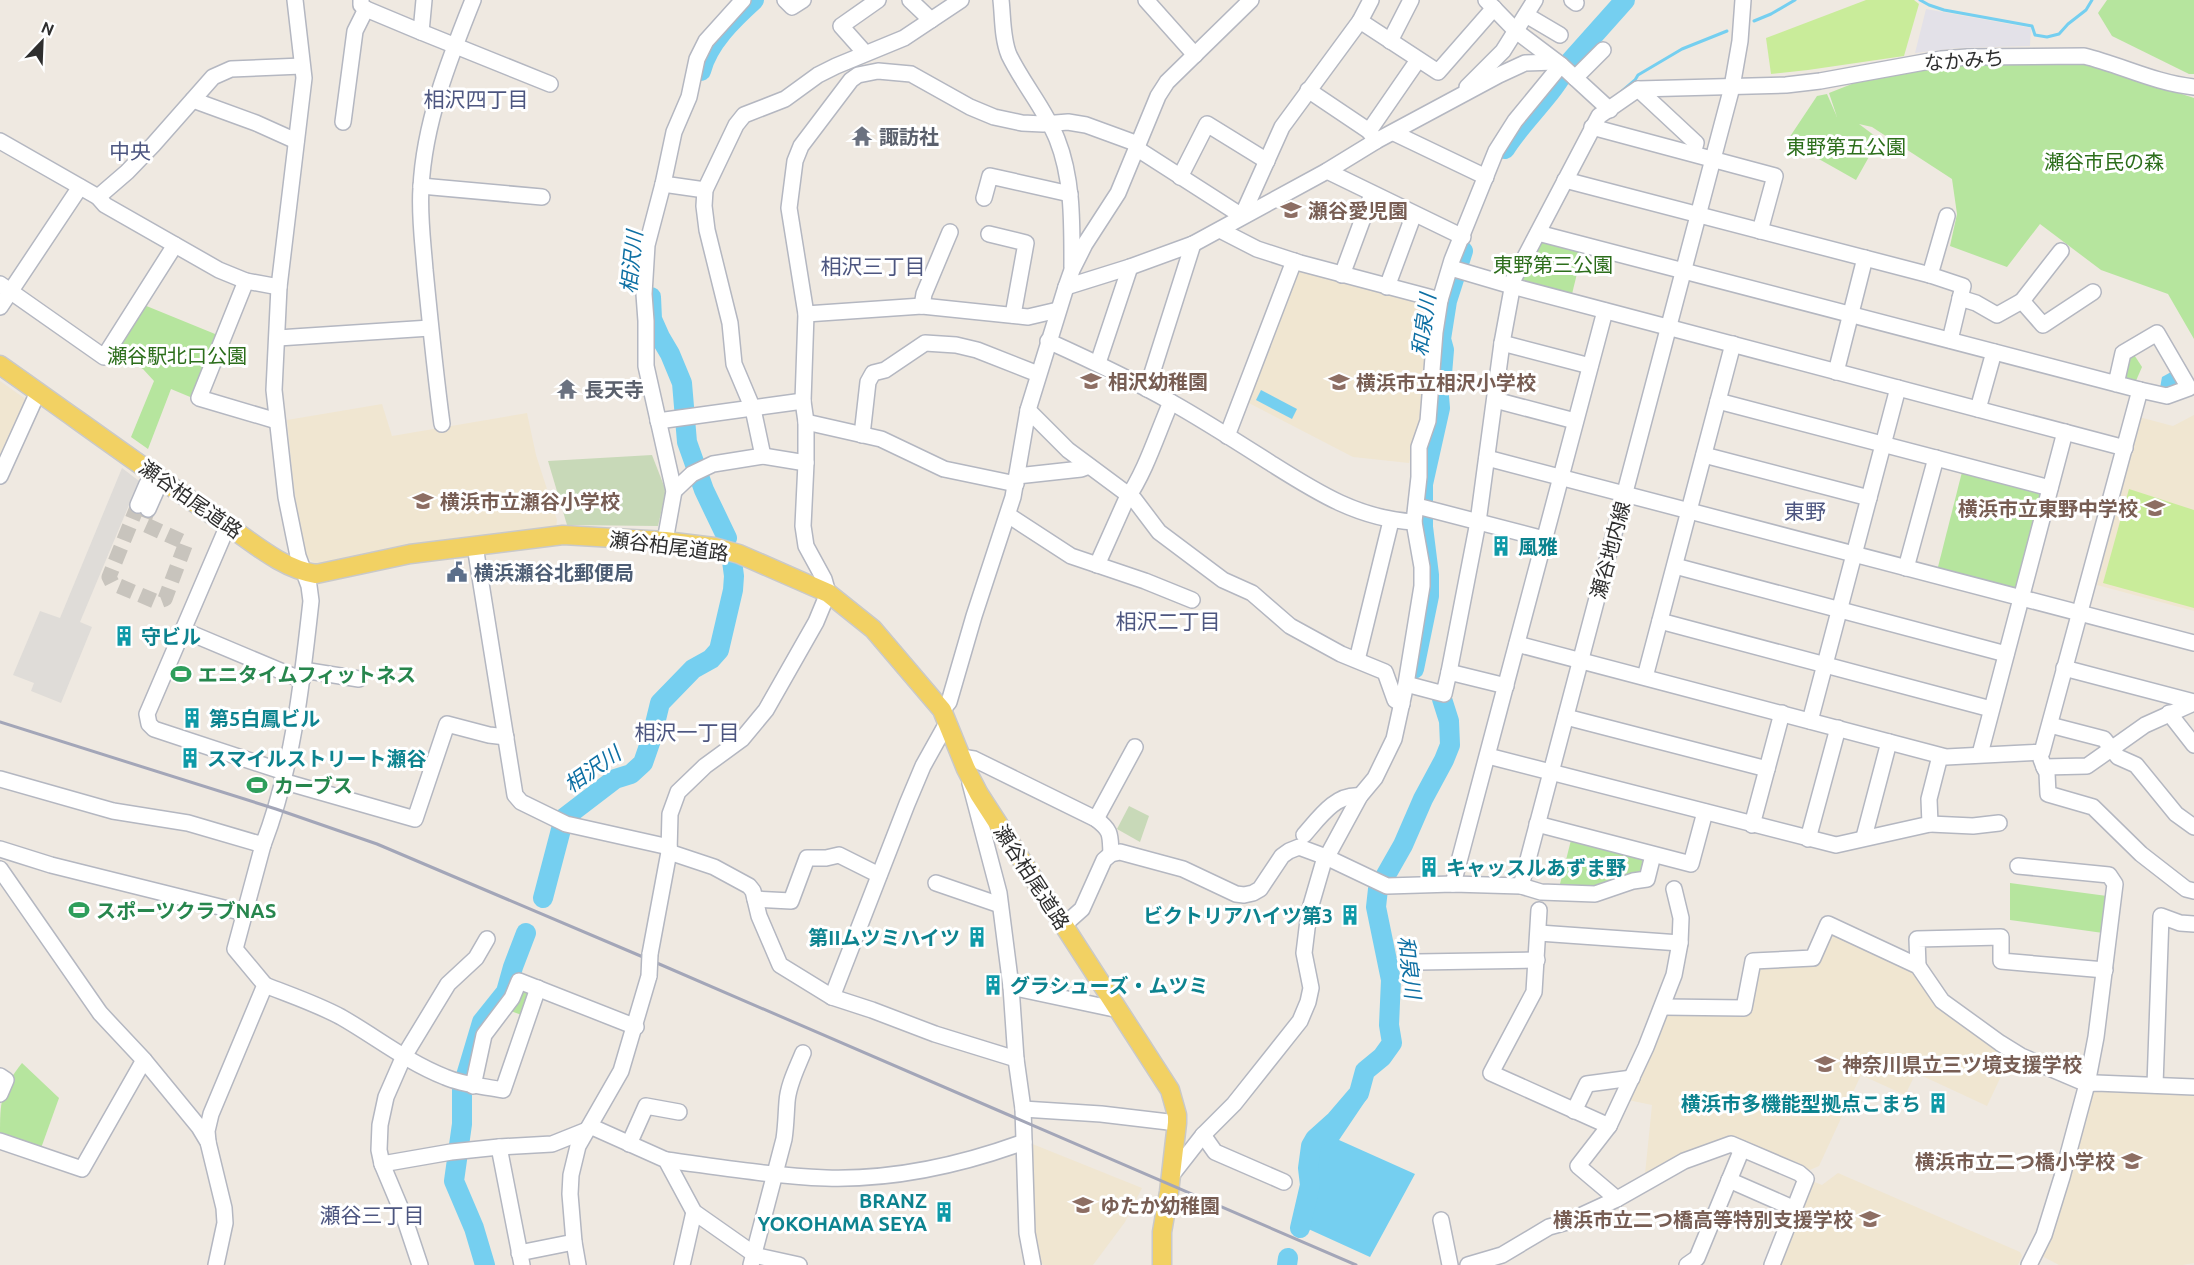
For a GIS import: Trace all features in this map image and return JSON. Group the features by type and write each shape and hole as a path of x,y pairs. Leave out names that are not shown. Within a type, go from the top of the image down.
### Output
{"main road":[{"name":"瀬谷柏尾道路","path":"0,365 228,525 280,560 303,572 316,574 410,555 563,535 665,541 714,547 739,554 828,593 873,629 944,716 963,763 979,794 1170,1090 1177,1114 1177,1123 1162,1232 1162,1265"}],"street":[{"path":"295,0 304,78 279,287 274,390 286,498 298,556 309,586 311,601 296,723 274,815 263,845 235,949 265,985 333,1013 404,1058 468,1084 503,1090 538,988"},
{"path":"421,32 424,0"},
{"path":"442,424 430,328 420,208 421,186 428,136 441,84 473,0"},
{"path":"665,541 674,490 646,366 644,294 647,245 667,184 674,132 688,97 700,51 714,31 743,0"},
{"path":"785,0 792,7 802,0"},
{"path":"865,54 841,26 878,0"},
{"path":"910,0 931,20"},
{"path":"763,456 753,409 734,364 730,323 707,230 705,190 735,125 744,115 785,99 818,75 904,38 961,0"},
{"path":"1001,0 1009,54 1050,123 1063,155 1070,194 1072,270"},
{"path":"1146,0 1195,55"},
{"path":"1242,216 1281,127 1360,21 1371,0"},
{"path":"1390,41 1411,0"},
{"path":"1453,101 1503,51 1535,0"},
{"name":"瀬谷地内線","path":"1521,886 1732,87 1740,41 1743,0"},
{"path":"832,997 949,702 1008,515 1017,480 1028,410 1072,270 1118,193 1158,96 1167,82 1243,3"},
{"path":"343,122 355,31 363,4 421,32 550,84"},
{"path":"1360,21 1438,72 1490,4 1516,31 1565,69 1610,110"},
{"path":"1526,15 1560,35"},
{"path":"1171,1176 1203,1135 1234,1104 1300,1021 1311,988 1305,953 1310,912 1326,857 1360,796 1375,778 1394,738 1406,684 1422,586 1422,567 1414,522 1421,507 1419,447 1428,421 1435,332 1440,300 1455,269 1452,260 1504,137 1565,69 1604,50"},
{"name":"なかみち","path":"1638,89 1786,85 1821,81 1941,59 2069,55 2103,61 2155,80 2194,87"},
{"path":"1066,287 1193,244 1327,171 1373,136 1418,60"},
{"path":"1308,90 1373,136 1394,133 1525,63 1565,69"},
{"path":"98,197 153,145 213,76 231,69 302,66"},
{"path":"578,1265 570,1194 571,1175 578,1146 621,1071 636,1027 649,976 650,954 669,850 670,814 678,792 705,766 742,739 766,710 816,622 828,593 824,579 806,546 803,526 806,463 806,422 803,401 806,314 789,208 795,161 801,146 851,80 858,75 878,71 911,74 994,117 1022,123 1068,122 1086,125 1137,146 1180,177 1242,216"},
{"path":"1406,684 1444,694 1478,522 1502,343 1514,278 1592,127 1599,117 1638,89 1696,143 1693,153"},
{"path":"193,100 297,141"},
{"path":"1180,177 1207,124 1267,161"},
{"path":"1592,127 1774,176 1760,231"},
{"path":"1394,133 1486,177"},
{"path":"0,141 98,197 105,205 219,270 246,281 279,287"},
{"path":"1327,171 1463,237"},
{"path":"984,198 990,176 1070,194"},
{"path":"1565,180 1930,275 1963,286 1950,340"},
{"path":"667,184 705,190"},
{"path":"421,186 542,196"},
{"path":"0,307 5,288 80,187"},
{"path":"1342,275 1372,194"},
{"path":"1387,287 1414,214"},
{"path":"1930,275 1947,216"},
{"path":"1221,230 1257,249 1294,261 1440,300"},
{"path":"922,306 924,294 950,232"},
{"path":"1538,233 1950,340 1994,352 2116,384 2140,390 2167,396 2189,388 2157,333 2123,353 2116,384"},
{"path":"989,234 1026,243 1013,315"},
{"path":"1147,389 1193,244"},
{"path":"5,288 104,357 175,245"},
{"path":"1960,298 1976,303 1997,315 2022,300 2061,252"},
{"path":"1836,372 1865,258"},
{"path":"1227,436 1294,261"},
{"path":"1098,363 1130,267"},
{"path":"1455,269 2125,448"},
{"path":"246,281 199,398 277,421"},
{"path":"2022,300 2043,325 2093,292"},
{"path":"806,314 922,306 1028,317 1058,310"},
{"path":"1454,884 1605,310"},
{"path":"278,338 430,328"},
{"path":"1048,341 1098,363 1171,402 1346,507 1391,521 1414,522"},
{"path":"862,435 868,382 873,373 885,370 925,343 956,345 977,350 1038,374"},
{"path":"1502,343 1590,366"},
{"path":"1645,677 1733,344"},
{"path":"1978,409 1994,352"},
{"path":"1810,721 1898,388"},
{"path":"2140,390 2064,668 2043,760 2047,772 2048,794 2093,807 2141,854 2186,889 2194,891"},
{"path":"0,476 38,392"},
{"path":"1495,400 1575,421"},
{"path":"1718,400 2050,488"},
{"path":"658,421 803,401"},
{"path":"1097,566 1171,402"},
{"path":"1028,410 1068,450 1129,496 1159,532 1223,580 1252,593 1290,626 1385,672 1395,700 1402,704"},
{"path":"806,422 881,439 944,469 1017,480 1089,466"},
{"path":"1980,754 2065,432"},
{"path":"1704,455 1869,498"},
{"path":"674,490 696,472 713,464 763,456 806,463"},
{"path":"1487,458 2194,643"},
{"path":"1906,568 1936,458"},
{"path":"143,507 156,491 158,477"},
{"path":"1421,507 1544,539"},
{"path":"1008,515 1071,556 1192,600"},
{"path":"1357,660 1391,521"},
{"path":"228,525 147,714 149,724 154,729 283,776 415,819 447,724 506,737"},
{"path":"475,546 515,795 521,802 563,821 669,850 729,874 753,891 759,916 780,965 832,997 935,1034 1016,1059"},
{"path":"1674,566 2006,654"},
{"path":"1660,621 1991,710"},
{"path":"183,630 303,675 359,679"},
{"path":"1517,644 1946,757 1980,754 2086,766 2145,725 2194,703"},
{"path":"2064,668 2194,703"},
{"path":"1449,672 1506,686"},
{"path":"1752,825 1782,713"},
{"path":"2169,713 2194,745"},
{"path":"1566,717 1767,769"},
{"path":"2050,725 2104,739 2118,757 2136,765 2176,814 2194,827"},
{"path":"1808,839 1838,728"},
{"path":"1864,837 1889,742"},
{"path":"1096,819 1135,747"},
{"path":"1488,756 1836,845 1930,824 1973,826 1991,820"},
{"path":"1930,824 1929,799 1940,756"},
{"path":"1033,1265 1027,1233 1023,1109 1000,905 963,763 974,759 1096,819 1110,833 1111,854"},
{"path":"0,779 113,811 188,823 263,845"},
{"path":"1304,835 1339,799 1347,796 1360,796"},
{"path":"1537,824 1691,864 1705,812"},
{"path":"1064,925 1082,909 1101,866 1111,854 1120,852 1183,869 1244,896 1260,889 1282,856 1289,850 1299,847 1383,884 1521,886 1541,892 1595,894 1647,879 1653,855"},
{"path":"0,849 51,865 244,913"},
{"path":"755,899 791,901 807,858 839,855 879,875"},
{"path":"2018,866 2109,875 2115,884 2096,1037 2087,1084 2060,1186 2043,1235 2029,1265"},
{"path":"0,869 100,1013 144,1060 199,1127 208,1142"},
{"path":"936,883 1000,905"},
{"path":"1617,1199 1578,1166 1609,1126 1663,1006 1674,975 1680,943 1681,918 1674,889"},
{"path":"1539,910 1534,992 1491,1073 1609,1126"},
{"path":"2155,1085 2161,916 2180,923 2194,924"},
{"path":"1663,1006 1744,1008 1753,961 1813,958 1828,924 1918,966 1942,1001 2021,1056 2087,1084 2194,1087"},
{"path":"1539,933 1680,943"},
{"path":"1918,966 1917,939 2001,937 2001,961 2105,970"},
{"path":"420,1265 403,1214 382,1164 379,1150 380,1125 386,1097 404,1058 448,984 476,958 487,939"},
{"path":"1418,962 1537,960"},
{"path":"468,1084 484,1035 496,1016 512,998 519,981 636,1027"},
{"path":"216,1265 225,1215 207,1131 211,1114 265,985"},
{"path":"1011,987 1119,1010"},
{"path":"753,1260 787,1122 787,1100 803,1053"},
{"path":"0,1142 82,1168 144,1060"},
{"path":"0,1077 6,1080 0,1094"},
{"path":"1574,1111 1587,1084 1632,1078"},
{"path":"629,1144 646,1106 679,1112"},
{"path":"1023,1109 1101,1114 1177,1123"},
{"path":"382,1164 499,1147 552,1144 589,1128 666,1160 826,1178 908,1173 938,1167 1024,1142"},
{"path":"1203,1135 1215,1152 1284,1183"},
{"path":"1468,1265 1502,1255 1549,1227 1566,1222 1617,1199 1684,1161 1731,1144 1799,1173 1806,1179 1772,1265"},
{"path":"499,1147 520,1259 574,1242"},
{"path":"1686,1265 1697,1258 1742,1149"},
{"path":"666,1160 694,1212 753,1260 799,1265"},
{"path":"1729,1180 1795,1209"},
{"path":"682,1265 694,1212"},
{"path":"1441,1220 1450,1265"}],"shaded area":[{"path":"1926,9 2031,28 2030,46 1957,48 1915,53"},
{"name":"横浜市立相沢小学校","path":"1297,269 1432,306 1423,410 1409,463 1353,457 1245,401"},
{"path":"0,381 24,398 26,404 0,462"},
{"name":"横浜市立瀬谷小学校","path":"382,404 392,436 527,413 536,455 557,520 556,529 499,533 387,554 316,564 304,555 287,420"},
{"name":"横浜市立東野中学校","path":"2194,415 2194,611 2097,585 2139,417 2173,426"},
{"path":"122,468 139,481 80,622 92,627 61,703 31,691 34,683 13,675 40,611 60,618"},
{"name":"神奈川県立三ツ境支援学校","path":"1834,932 1908,968 2011,1055 1987,1106 1916,1073 1905,1095 1861,1075 1819,1166 1810,1170 1732,1139 1647,1178 1645,1174 1652,1105 1628,1100 1666,1011 1749,1011 1759,966 1815,965"},
{"name":"横浜市立二つ橋小学校","path":"2089,1089 2194,1091 2194,1263 2183,1265 2059,1265 2040,1255"},
{"name":"ゆたか幼稚園","path":"1030,1143 1142,1188 1125,1222 1093,1265 1037,1263 1032,1236"},
{"name":"横浜市立二つ橋高等特別支援学校","path":"1838,1173 2020,1252 2022,1256 2018,1265 1778,1265 1812,1181 1822,1185"}],"green space":[{"path":"1866,0 1914,0 1919,4 1904,56 1771,74 1766,38"},
{"path":"2107,0 2194,0 2194,74 2189,74 2112,36 2098,13"},
{"name":"瀬谷市民の森","path":"2081,61 2194,98 2194,339 2168,294 2101,270 2040,224 2007,267 1950,246 1957,214 1952,179 1872,127 1859,124 1879,139 1856,180 1787,141 1817,96 1827,94 1837,117 1829,93 1862,80 1937,63"},
{"name":"東野第三公園","path":"1541,236 1583,249 1572,294 1522,280 1520,276"},
{"name":"瀬谷駅北口公園","path":"144,305 220,336 195,399 171,389 148,449 131,437 154,381 143,369 131,362 120,364 107,359"},
{"path":"2131,350 2142,367 2135,383 2122,380"},
{"path":"652,455 666,491 658,526 567,525 548,461"},
{"path":"1963,468 2044,488 2018,591 1937,571"},
{"path":"2129,489 2194,510 2194,608 2103,583"},
{"path":"1129,806 1149,816 1140,842 1117,829"},
{"path":"1572,836 1647,856 1642,875 1596,888 1559,888"},
{"path":"2010,883 2107,896 2103,933 2010,920"},
{"path":"520,984 535,989 527,1017 505,1009"},
{"path":"22,1063 59,1098 40,1151 0,1137 0,1115 5,1089"}],"water":[{"path":"2173,371 2179,383 2178,386 2166,390 2160,388 2162,377"},
{"path":"1261,390 1297,409 1292,419 1256,400"},
{"path":"1359,1093 1368,1097 1339,1140 1415,1174 1370,1257 1304,1227 1311,1155 1315,1140"}],"waterway":[{"name":"相沢川","path":"701,71 715,41 754,0"},
{"name":"和泉川","path":"1505,149 1555,85 1568,64 1625,0"},
{"path":"1754,21 1795,0"},
{"path":"1920,0 1944,10 2032,26 2035,35 2047,37 2059,34 2086,10 2092,0"},
{"path":"1621,92 1638,75 1682,49 1727,31"},
{"name":"和泉川","path":"1414,669 1429,596 1429,575 1423,527 1423,484 1440,408 1438,385 1442,374 1444,350 1441,339 1447,301 1463,251"},
{"name":"相沢川","path":"651,297 652,319 682,383 687,442 704,490 727,538"},
{"name":"相沢川","path":"543,898 564,818 615,779 631,774 643,763 660,703 693,669 711,659 719,650 733,590 732,561"},
{"name":"和泉川","path":"1300,1228 1310,1185 1308,1168 1311,1146 1359,1093 1365,1071 1382,1057 1392,1043 1389,1025 1391,980 1376,907 1378,889 1403,845 1450,745 1449,721 1442,699"},
{"name":"相沢川","path":"485,1265 474,1228 454,1181 462,1124 462,1089 482,1022 506,992 526,933"},
{"name":"和泉川","path":"1287,1265 1288,1258"}],"tunnel":[{"path":"138,505 109,577 112,583 157,602 165,599 186,543 146,525 144,520 148,509"}],"railway":[{"path":"0,722 276,809 377,844 1356,1265"}],"place":[{"name":"諏訪社","path":"862,136"},
{"name":"瀬谷愛児園","path":"1291,210"},
{"name":"相沢幼稚園","path":"1091,381"},
{"name":"横浜市立相沢小学校","path":"1339,382"},
{"name":"長天寺","path":"567,389"},
{"name":"横浜市立瀬谷小学校","path":"423,501"},
{"name":"横浜市立東野中学校","path":"2155,508"},
{"name":"風雅","path":"1501,546"},
{"name":"横浜瀬谷北郵便局","path":"457,572"},
{"name":"守ビル","path":"124,636"},
{"name":"エニタイムフィットネス","path":"181,674"},
{"name":"第5白鳳ビル","path":"192,718"},
{"name":"スマイルストリート瀬谷","path":"190,758"},
{"name":"カーブス","path":"257,785"},
{"name":"キャッスルあずま野","path":"1429,867"},
{"name":"スポーツクラブNAS","path":"79,910"},
{"name":"ビクトリアハイツ第3","path":"1350,915"},
{"name":"第IIムツミハイツ","path":"977,937"},
{"name":"グラシューズ・ムツミ","path":"993,985"},
{"name":"神奈川県立三ツ境支援学校","path":"1825,1064"},
{"name":"横浜市多機能型拠点こまち","path":"1938,1103"},
{"name":"横浜市立二つ橋小学校","path":"2132,1161"},
{"name":"ゆたか幼稚園","path":"1083,1205"},
{"name":"BRANZ YOKOHAMA SEYA","path":"944,1212"},
{"name":"横浜市立二つ橋高等特別支援学校","path":"1870,1219"}],"district":[{"name":"相沢四丁目","path":"476,99"},
{"name":"中央","path":"130,151"},
{"name":"相沢三丁目","path":"873,266"},
{"name":"東野","path":"1805,511"},
{"name":"相沢二丁目","path":"1168,621"},
{"name":"相沢一丁目","path":"687,732"},
{"name":"瀬谷三丁目","path":"372,1215"}],"park label":[{"name":"東野第五公園","path":"1846,146"}]}
